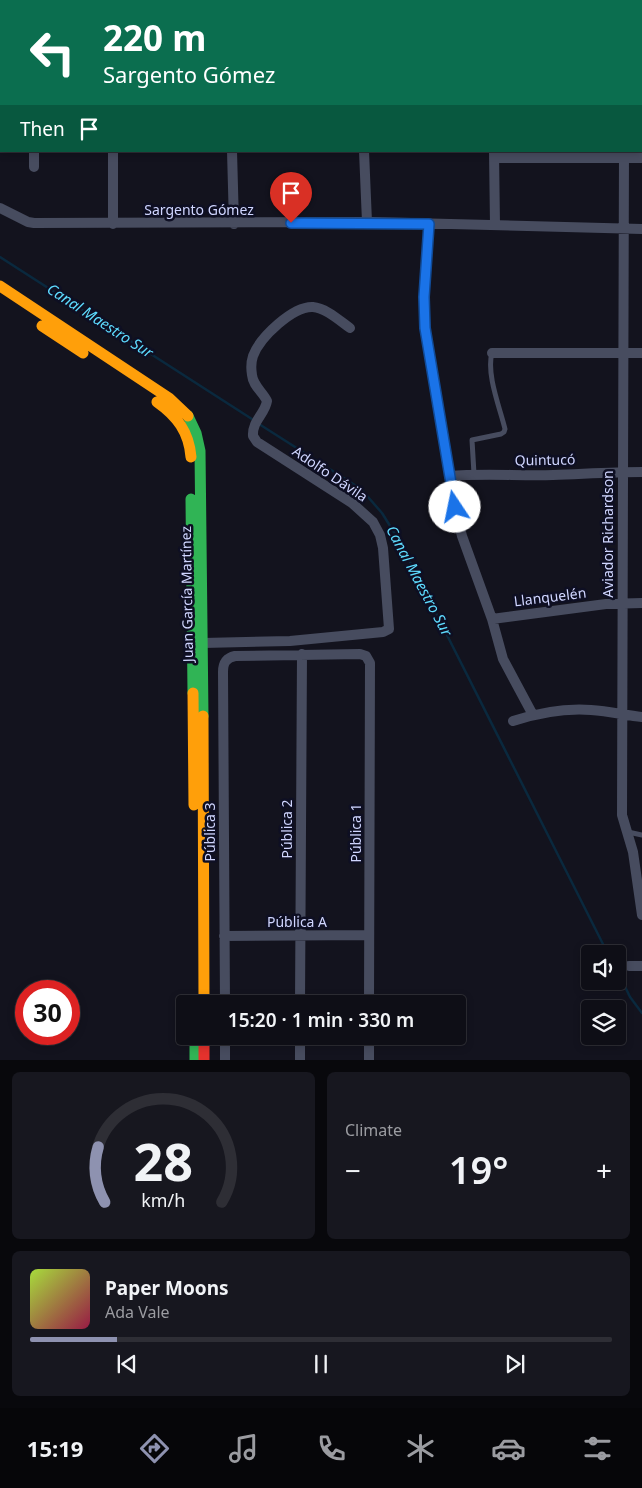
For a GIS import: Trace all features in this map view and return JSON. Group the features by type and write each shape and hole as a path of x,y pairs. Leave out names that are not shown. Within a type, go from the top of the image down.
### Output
{"main road":[{"name":"Juan García Martínez","path":"0,286 169,398 193,422 198,436 200,450 203,643 204,995"},
{"name":"Juan García Martínez","path":"0,298 161,404 180,421 188,437 191,453 195,995"},
{"path":"194,1060 195,1045"},
{"path":"204,1045 204,1060"}],"street":[{"path":"34,152 34,167"},
{"path":"113,152 113,224"},
{"path":"232,152 234,224"},
{"path":"364,152 367,222"},
{"path":"495,225 494,155 624,155 642,158"},
{"name":"Aviador Richardson","path":"624,155 622,815 633,852 642,916"},
{"name":"Sargento Gómez","path":"0,208 34,224 367,222 642,230"},
{"path":"429,224 424,297 425,328 449,476 462,536 508,670 533,715"},
{"name":"Adolfo Dávila","path":"203,643 290,641 383,632 389,629 383,548 380,534 373,522 352,503 257,442 253,436 256,420 266,406 267,401 253,382 251,365 253,355 275,327 293,312 303,308 315,307 324,310 350,328"},
{"path":"492,354 642,353"},
{"name":"Quintucó","path":"449,476 642,472"},
{"name":"Llanquelén","path":"492,619 559,609 642,603"},
{"name":"Pública 3","path":"225,995 223,672 226,661 235,656 302,654"},
{"name":"Pública 1","path":"302,654 360,654 366,656 370,663 369,995"},
{"name":"Pública 2","path":"300,995 302,654"},
{"path":"513,720 550,712 589,710 642,717"},
{"name":"Pública A","path":"224,936 369,935"},
{"path":"629,966 642,966"},
{"path":"225,1045 225,1060"},
{"path":"300,1045 300,1060"},
{"path":"369,1045 369,1060"}],"lane":[{"path":"474,474 472,440 501,434 505,429 492,374 492,354"},
{"path":"628,832 642,835"}],"waterway":[{"name":"Canal Maestro Sur","path":"0,257 255,421"},
{"name":"Canal Maestro Sur","path":"259,424 361,489 382,513 400,542 603,945"},
{"name":"Canal Maestro Sur","path":"626,989 642,1013"}],"traffic: fast":[{"path":"188,416 196,433 200,451 203,716"},
{"path":"191,499 193,693"},
{"path":"195,1045 195,1060"}],"traffic: slow":[{"path":"0,286 169,398 188,416"},
{"path":"42,326 83,353"},
{"path":"157,402 181,425 188,440 191,457"},
{"path":"193,693 194,805"},
{"path":"203,716 204,995"}],"traffic: jam":[{"path":"204,1045 204,1060"}],"route":[{"path":"291,223 372,222 429,224 424,297 425,328 455,507"}]}
